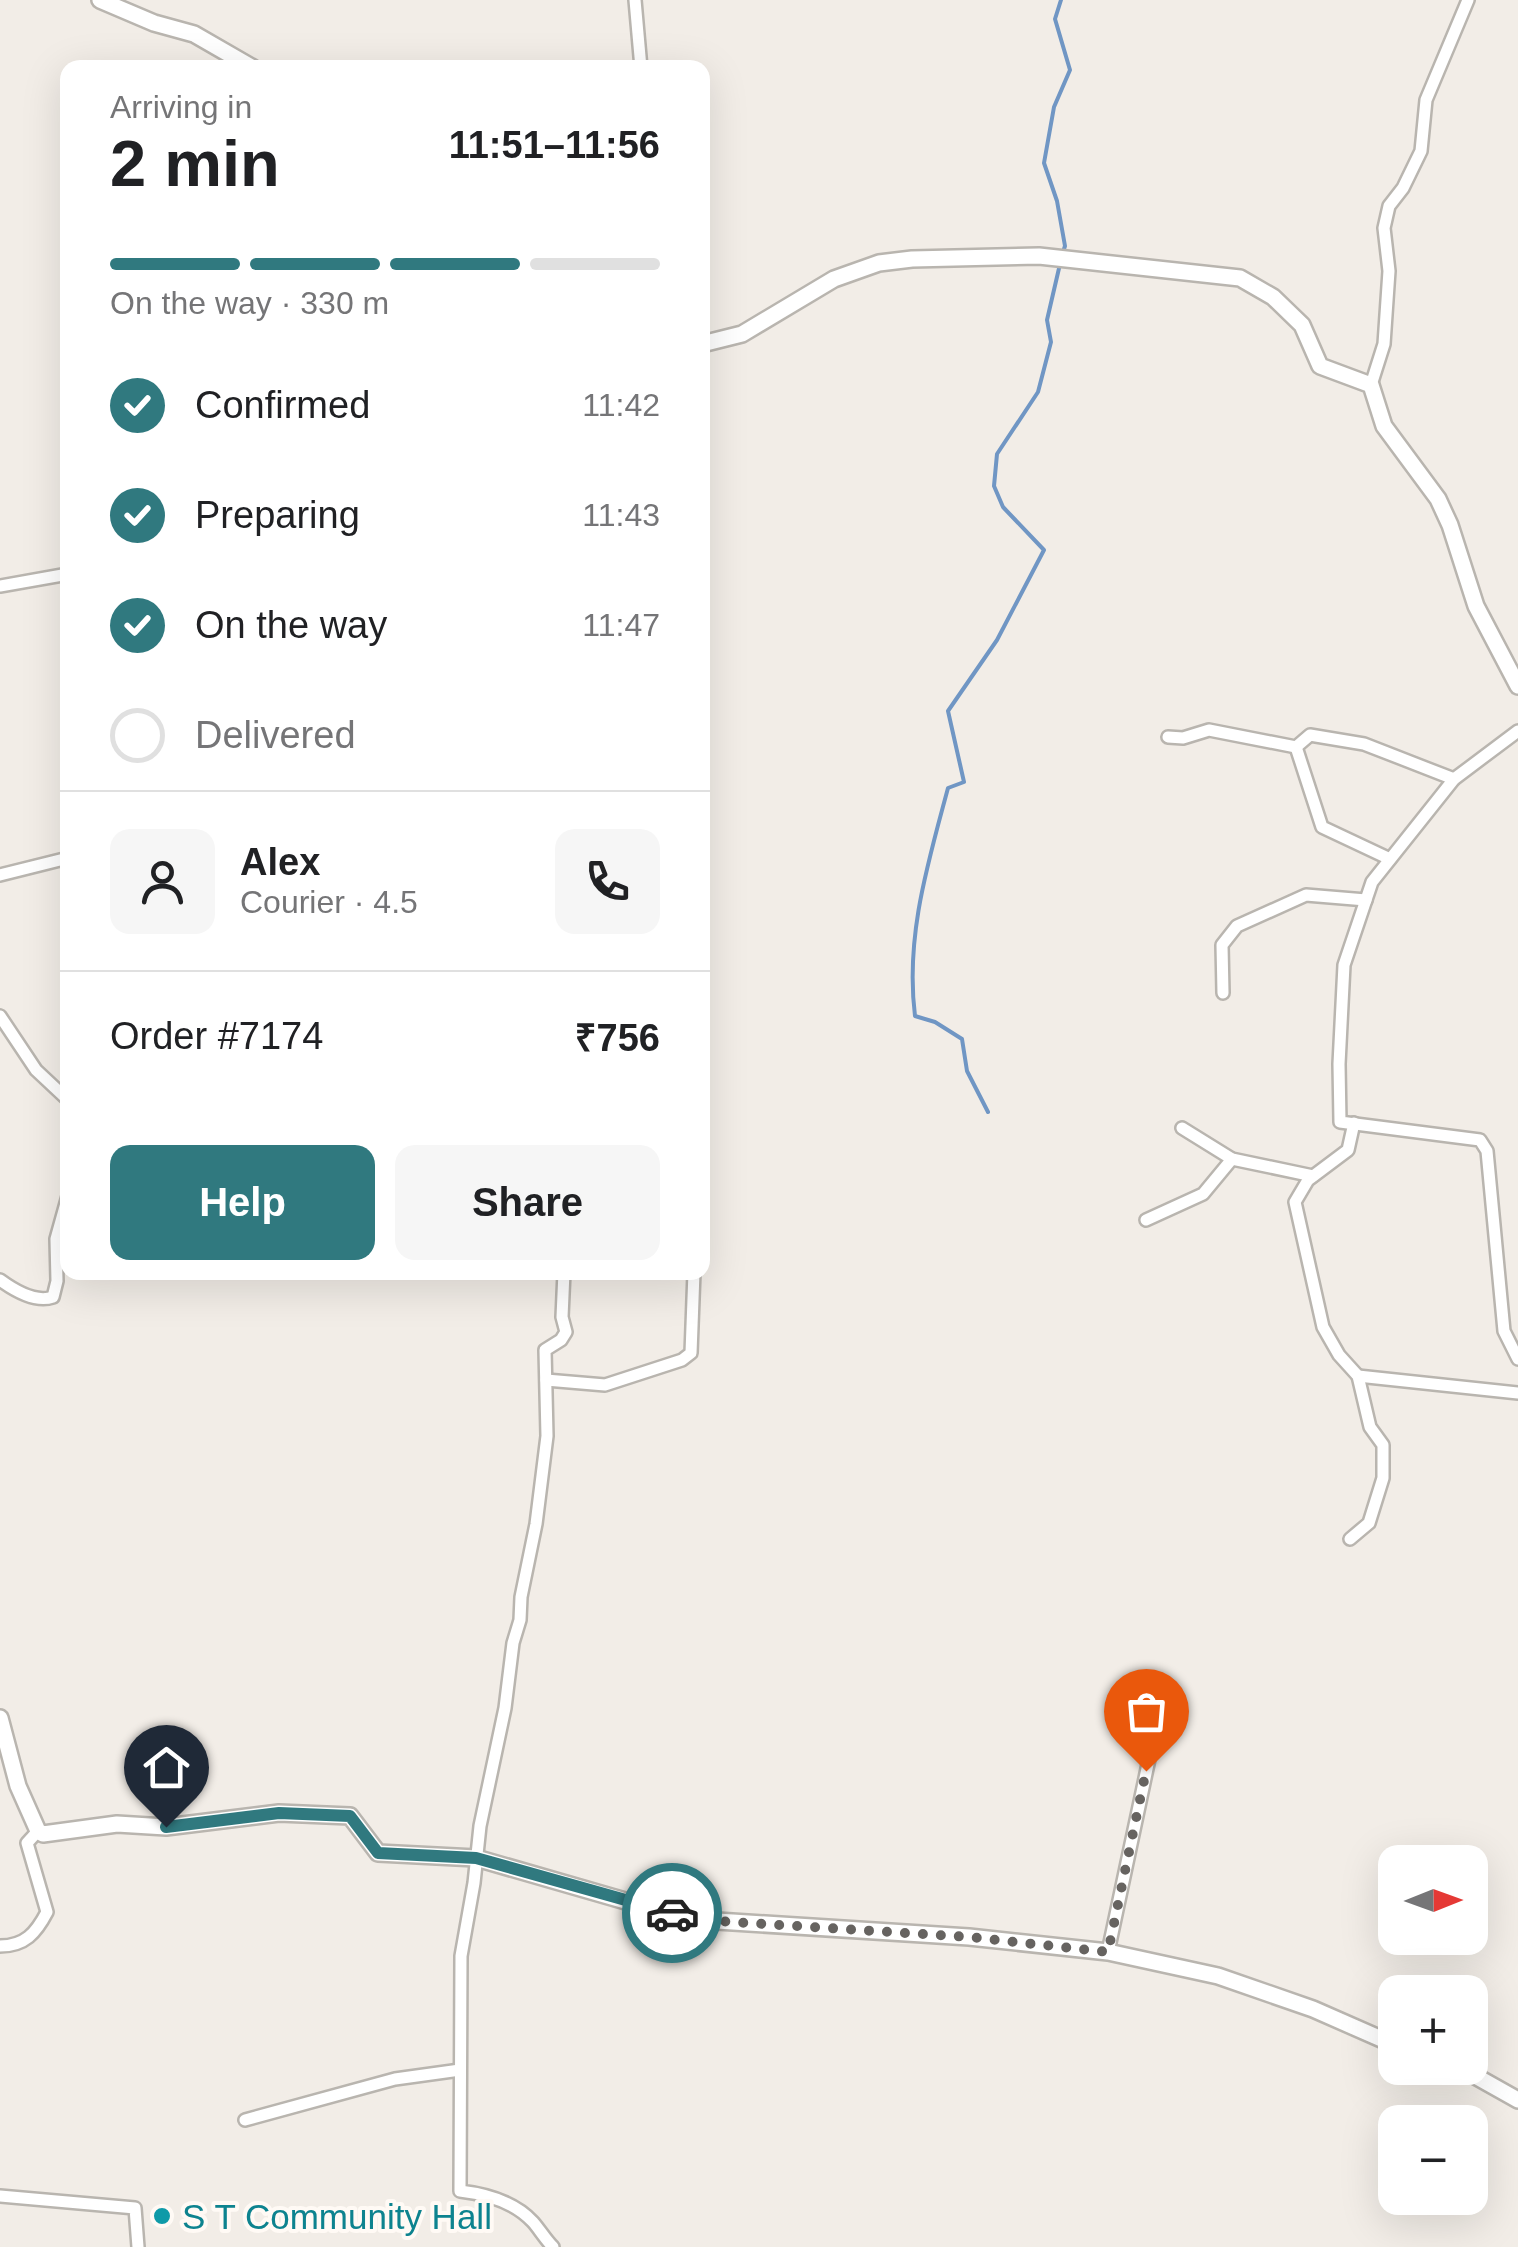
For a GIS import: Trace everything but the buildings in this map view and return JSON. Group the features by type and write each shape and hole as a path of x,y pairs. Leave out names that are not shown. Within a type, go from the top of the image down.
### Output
{"main road":[{"path":"100,0 154,23 194,34 239,60"},
{"path":"710,342 742,334 834,280 879,263 943,257 1053,257 1240,278 1273,296 1302,326 1320,366 1371,385 1384,426 1438,499 1476,606 1518,686"},
{"path":"0,1718 18,1786 38,1831 64,1832 117,1824 166,1827 279,1813 350,1816 378,1853 476,1858 660,1910 717,1921 969,1937 1108,1952 1218,1976 1313,2008 1378,2037"},
{"path":"1488,2083 1518,2100"}],"street":[{"path":"635,0 640,60"},
{"path":"1371,385 1384,344 1389,271 1384,247 1386,217 1421,152 1426,100 1468,0"},
{"path":"0,586 60,575"},
{"path":"1168,737 1182,738 1209,730 1296,748"},
{"path":"1518,731 1454,779 1372,882 1344,964 1340,1044 1340,1122 1480,1140 1487,1151 1504,1331 1518,1359"},
{"path":"1296,748 1310,735 1364,744 1454,779"},
{"path":"1296,748 1322,828 1390,859"},
{"path":"0,874 60,860"},
{"path":"1222,993 1222,945 1237,926 1306,895 1366,900"},
{"path":"0,1016 36,1070 60,1092"},
{"path":"1350,1539 1368,1524 1384,1478 1383,1445 1370,1427 1358,1376 1322,1327 1295,1202 1314,1176 1348,1150 1354,1123"},
{"path":"1182,1128 1232,1159 1314,1176"},
{"path":"1146,1220 1204,1194 1232,1159"},
{"path":"0,1280 28,1295 44,1300 54,1297 60,1225"},
{"path":"553,2247 531,2220 512,2206 486,2194 460,2191 461,1956 536,1524 547,1436 545,1350 566,1332 562,1317 564,1280"},
{"path":"546,1380 605,1385 682,1360 692,1353 694,1280"},
{"path":"1358,1376 1518,1393"},
{"path":"1108,1952 1151,1750 1158,1692"},
{"path":"0,1946 14,1946 30,1938 47,1912 27,1843 38,1831"},
{"path":"245,2120 395,2079 460,2070"},
{"path":"0,2196 134,2208 138,2247"}],"waterway":[{"path":"1061,0 1055,19 1070,70 1054,107 1044,163 1057,201 1065,246 1062,255"},
{"path":"988,1112 967,1071 962,1039 935,1022 915,1016 913,958 920,900 948,788 964,782 948,711 997,640 1044,550 1003,507 994,486 997,454 1038,392 1051,342 1047,320 1060,264"}],"way so far":[{"path":"672,1913 717,1921 969,1937 1108,1952 1146,1771"}],"place":[{"name":"S T Community Hall","path":"162,2216"}],"route":[{"path":"166,1827 279,1813 350,1816 378,1853 476,1858 672,1913"}]}
